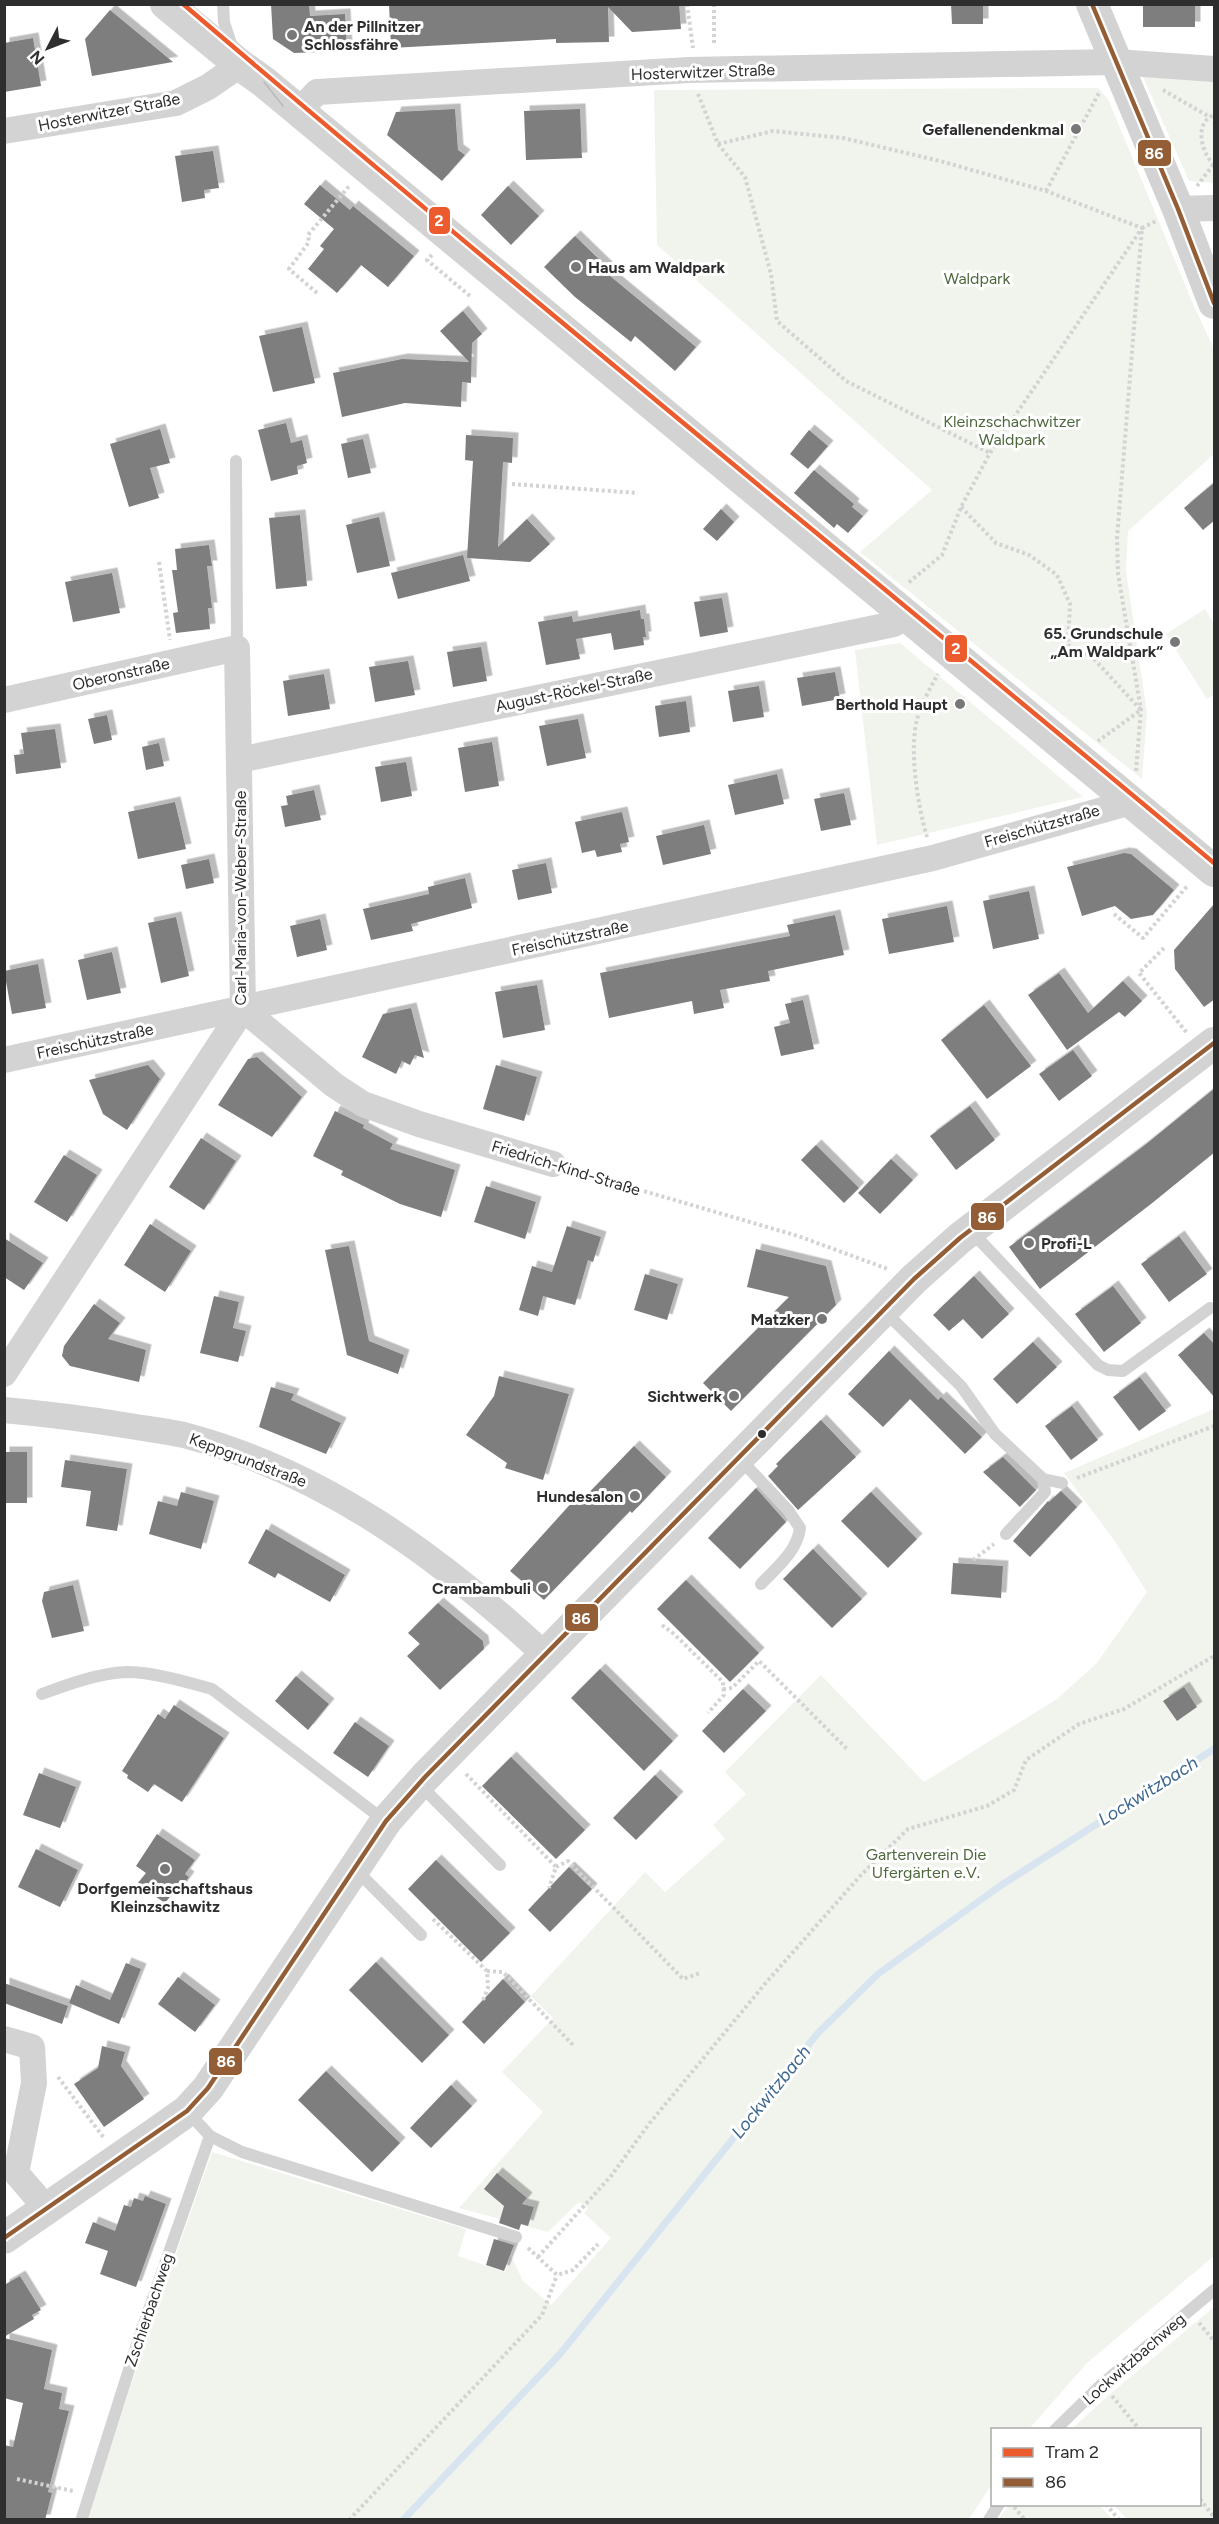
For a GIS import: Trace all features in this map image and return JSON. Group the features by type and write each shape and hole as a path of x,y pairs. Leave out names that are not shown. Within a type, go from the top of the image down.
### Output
{"street":[{"path":"166,4 907,596 951,650 1210,867"},
{"path":"1092,4 1215,303"},
{"name":"Hosterwitzer Straße","path":"299,111 317,92 700,70 1116,62 1215,69"},
{"name":"Hosterwitzer Straße","path":"4,131 176,103 208,87 240,65"},
{"path":"1178,209 1215,208"},
{"name":"August-Röckel-Straße","path":"239,760 894,624 907,596"},
{"name":"Oberonstraße","path":"4,700 237,648"},
{"name":"Carl-Maria-von-Weber-Straße","path":"4,1374 243,1009 237,648"},
{"name":"Freischützstraße","path":"4,1060 933,858 1131,802"},
{"name":"Friedrich-Kind-Straße","path":"243,1009 334,1085 363,1104 419,1124 553,1164"},
{"path":"4,2238 187,2110 208,2088 386,1821 544,1654 914,1279 970,1230 1208,1048"},
{"name":"Keppgrundstraße","path":"4,1410 70,1416 183,1435 288,1473 351,1504 403,1537 468,1586 544,1654"},
{"path":"4,2039 33,2047 34,2083 16,2173 47,2209"}],"lane":[{"path":"223,4 224,22 240,65"},
{"name":"Carl-Maria-von-Weber-Straße","path":"236,460 237,648"},
{"path":"970,1230 1098,1365 1108,1370 1123,1371 1210,1308"},
{"path":"883,1310 961,1386 995,1434 1043,1479 1062,1483"},
{"path":"738,1457 788,1509 800,1528 795,1545 784,1561 760,1584"},
{"path":"1006,1534 1044,1492 1043,1479"},
{"path":"42,1694 70,1683 126,1672 178,1680 212,1689 386,1821"},
{"path":"419,1784 500,1865"},
{"path":"354,1868 421,1935"},
{"path":"187,2110 210,2136 242,2152 516,2236"},
{"name":"Zschierbachweg","path":"82,2518 139,2338 210,2136"},
{"name":"Lockwitzbachweg","path":"1057,2428 1102,2384 1215,2290"},
{"path":"989,2520 998,2506"}],"path":[{"path":"687,4 718,144 745,177 771,274 777,321 846,381 990,453"},
{"path":"700,70 714,4"},
{"path":"1046,191 1116,62"},
{"path":"1215,116 1209,117 1203,128 1201,142 1206,156 1215,165"},
{"path":"718,144 773,131 843,138 940,161 1046,191 1142,228"},
{"path":"317,292 289,269 309,242 308,235 366,166"},
{"path":"907,596 942,555 961,507 990,453 1142,228 1178,209"},
{"path":"1131,802 1141,710 1118,574 1117,538 1142,228"},
{"path":"512,484 638,492"},
{"path":"961,507 996,543 1029,555 1057,575 1070,604 1068,645 1094,659 1141,710"},
{"path":"159,562 173,662"},
{"path":"933,858 920,813 915,755 917,718 951,650"},
{"path":"1078,756 1141,710"},
{"path":"1114,914 1143,938 1210,867"},
{"path":"1164,948 1140,973 1208,1048"},
{"name":"Friedrich-Kind-Straße","path":"553,1164 798,1236 914,1279"},
{"path":"1062,1483 1215,1426"},
{"path":"973,1560 1006,1534"},
{"path":"662,1625 723,1682 724,1695 708,1713"},
{"path":"557,2275 540,2259 611,2176 649,2124 764,1985 861,1875 909,1829 987,1806 1014,1790 1026,1760 1079,1724 1124,1709 1215,1656"},
{"path":"723,1689 732,1688 759,1661 847,1749"},
{"path":"447,1755 556,1867"},
{"path":"549,1888 556,1867 568,1861 683,1979 700,1973"},
{"path":"486,1971 503,1972 573,2045"},
{"path":"33,2047 120,2159"},
{"path":"557,2275 573,2270 597,2244"},
{"path":"349,2520 542,2315 557,2275"},
{"path":"1198,2321 1215,2341"},
{"path":"1110,2394 1138,2428"},
{"path":"17,2479 88,2494"},
{"path":"1201,2500 1215,2517"},
{"path":"1013,2506 1024,2520"},
{"path":"1107,2506 1119,2520"}],"green space":[{"path":"1143,77 1214,81 1214,183 1189,181"},
{"name":"Waldpark","path":"1098,88 1108,99 1214,349 1214,454 1128,531 1126,571 1147,713 1142,779 860,552 932,490 657,245 654,90"},
{"path":"1205,609 1214,624 1214,694 1207,699 1166,634"},
{"path":"900,643 1083,797 877,845 855,650"},
{"name":"Gartenverein Die Ufergärten e.V.","path":"1214,1409 1214,2256 1087,2363 1030,2428 991,2428 991,2486 969,2519 87,2520 146,2339 212,2152 466,2229 458,2256 505,2272 511,2256 523,2281 551,2305 611,2238 584,2213 588,2208 579,2202 548,2232 459,2208 543,2112 502,2072 553,2018 531,1996 645,1872 665,1892 725,1839 713,1825 746,1794 725,1772 821,1675 924,1782 1057,1699 1097,1663 1147,1592 1114,1540 1064,1473"},
{"path":"1214,2307 1214,2519 1127,2519 1115,2506 1201,2506 1201,2428 1073,2428"},
{"path":"1008,2506 1100,2506 1112,2519 998,2519"}],"building":[{"path":"271,4 309,4 310,16 345,14 347,51 294,53 273,39"},
{"path":"389,4 679,4 681,29 632,32 608,7 609,42 556,43 556,39 391,48"},
{"path":"951,4 983,4 983,24 952,24"},
{"path":"1143,4 1195,4 1195,27 1143,27"},
{"path":"110,10 173,62 92,76 85,39"},
{"path":"33,38 41,86 4,92 4,43"},
{"path":"455,109 458,150 465,155 442,181 387,135 396,112"},
{"path":"580,109 582,158 526,160 524,111"},
{"path":"213,151 219,188 204,190 205,198 182,202 175,156"},
{"path":"320,185 350,210 353,206 414,256 388,287 361,265 337,293 308,269 324,249 320,246 334,229 304,204"},
{"path":"508,186 539,216 511,245 481,215"},
{"path":"575,236 607,267 604,271 696,347 675,371 635,336 631,342 575,297 544,267"},
{"path":"463,311 482,334 472,343 471,383 462,382 461,407 405,403 342,417 333,373 402,359 469,362 440,331"},
{"path":"302,327 315,383 273,392 259,336"},
{"path":"286,423 291,443 302,440 307,463 297,466 298,474 271,481 258,430"},
{"path":"160,429 170,463 150,468 159,498 129,507 110,444"},
{"path":"809,430 828,446 808,469 790,454"},
{"path":"466,435 513,438 512,463 503,462 498,547 527,519 550,544 530,562 467,558 473,461 465,460"},
{"path":"363,439 371,473 348,478 341,444"},
{"path":"814,470 854,504 852,507 863,516 848,533 837,524 834,528 794,493"},
{"path":"1215,482 1215,520 1203,530 1184,508"},
{"path":"721,509 734,522 717,541 703,529"},
{"path":"300,515 307,586 276,589 269,518"},
{"path":"379,517 390,566 357,573 346,525"},
{"path":"209,545 212,566 207,566 212,608 208,608 210,629 176,633 173,613 178,612 172,570 177,570 175,549"},
{"path":"463,555 470,581 398,599 391,573"},
{"path":"112,573 120,613 73,622 65,582"},
{"path":"722,598 728,632 700,637 694,602"},
{"path":"640,610 641,619 644,619 646,637 643,637 644,645 614,650 611,633 576,639 580,659 546,665 538,622 572,616 573,622"},
{"path":"481,647 487,681 453,687 447,652"},
{"path":"408,661 415,695 375,702 369,667"},
{"path":"835,672 840,699 802,706 797,678"},
{"path":"324,674 330,709 288,716 283,681"},
{"path":"759,686 764,717 733,722 728,691"},
{"path":"686,701 690,732 659,737 655,706"},
{"path":"107,715 112,740 94,744 88,719"},
{"path":"578,719 586,758 547,766 539,726"},
{"path":"55,729 61,768 16,774 14,755 24,754 21,733"},
{"path":"492,742 499,786 465,792 458,748"},
{"path":"159,743 164,766 146,770 142,747"},
{"path":"406,762 412,796 381,802 375,767"},
{"path":"777,774 784,804 735,815 728,785"},
{"path":"314,790 321,820 285,827 281,806 288,805 286,796"},
{"path":"844,793 851,825 821,831 814,799"},
{"path":"175,802 186,849 138,859 128,812"},
{"path":"622,812 629,842 620,844 622,852 597,857 595,850 582,853 575,822"},
{"path":"704,825 711,854 663,865 656,836"},
{"path":"1124,853 1131,854 1174,890 1153,915 1131,919 1115,906 1082,916 1067,867"},
{"path":"209,859 214,883 186,889 181,865"},
{"path":"546,863 552,893 518,900 512,870"},
{"path":"465,878 472,908 411,924 413,931 371,940 363,909 429,894 428,887"},
{"path":"1029,891 1039,939 993,949 983,901"},
{"path":"1215,903 1215,999 1204,1007 1175,969 1174,950"},
{"path":"947,906 954,942 889,954 882,919"},
{"path":"835,915 844,955 768,971 770,981 720,990 724,1008 694,1014 692,1001 609,1018 600,973 790,936 787,925"},
{"path":"176,917 189,976 161,983 148,923"},
{"path":"320,919 327,950 297,957 290,926"},
{"path":"112,952 121,993 87,1000 78,960"},
{"path":"38,964 46,1008 12,1014 4,971"},
{"path":"1059,973 1088,1013 1123,981 1142,1001 1125,1017 1119,1012 1067,1050 1028,995"},
{"path":"537,985 545,1030 503,1038 495,992"},
{"path":"803,1000 814,1049 781,1056 774,1027 790,1023 785,1004"},
{"path":"984,1005 1031,1066 987,1099 941,1040"},
{"path":"411,1008 424,1058 415,1055 410,1065 402,1061 396,1074 362,1057 383,1014"},
{"path":"1073,1050 1092,1076 1059,1101 1039,1074"},
{"path":"257,1057 302,1097 272,1137 218,1105 248,1059"},
{"path":"148,1065 160,1079 127,1130 103,1114 89,1080"},
{"path":"496,1065 537,1077 524,1121 483,1109"},
{"path":"1215,1088 1215,1152 1040,1289 1009,1247 1145,1145"},
{"path":"970,1106 995,1140 956,1170 930,1136"},
{"path":"335,1111 364,1125 363,1128 393,1144 390,1149 455,1170 441,1217 400,1204 341,1175 343,1171 313,1156"},
{"path":"201,1138 236,1161 204,1210 169,1187"},
{"path":"816,1145 859,1188 844,1203 801,1160"},
{"path":"64,1155 97,1175 67,1222 34,1202"},
{"path":"891,1159 913,1180 880,1214 858,1193"},
{"path":"486,1186 536,1202 525,1239 474,1222"},
{"path":"150,1224 191,1251 165,1292 124,1265"},
{"path":"567,1226 601,1237 593,1262 588,1260 575,1305 543,1296 538,1316 519,1310 532,1266 552,1272"},
{"path":"1179,1236 1207,1274 1169,1302 1141,1264"},
{"path":"4,1238 43,1263 24,1290 4,1277"},
{"path":"349,1246 369,1341 404,1355 398,1374 347,1355 325,1250"},
{"path":"756,1249 826,1266 836,1305 731,1411 703,1383 789,1297 747,1287"},
{"path":"645,1274 678,1284 667,1320 634,1310"},
{"path":"974,1276 1009,1314 982,1339 963,1319 949,1331 933,1315"},
{"path":"1113,1286 1141,1323 1104,1352 1075,1314"},
{"path":"214,1296 239,1302 233,1328 246,1331 238,1362 200,1353"},
{"path":"94,1304 120,1323 108,1339 146,1350 139,1382 70,1366 62,1356 64,1346"},
{"path":"1204,1333 1215,1345 1215,1398 1178,1355"},
{"path":"1033,1342 1057,1367 1017,1404 993,1379"},
{"path":"889,1351 938,1400 941,1397 982,1437 965,1454 910,1399 883,1427 848,1394"},
{"path":"499,1376 569,1394 543,1480 505,1468 507,1463 466,1435 494,1396"},
{"path":"1140,1377 1166,1411 1139,1431 1113,1397"},
{"path":"271,1387 294,1394 291,1400 341,1423 326,1454 259,1427"},
{"path":"1072,1406 1098,1440 1071,1460 1045,1426"},
{"path":"821,1420 856,1457 798,1510 768,1476 778,1466 776,1464"},
{"path":"634,1446 666,1477 544,1600 510,1571 575,1499 579,1503"},
{"path":"4,1452 27,1452 27,1503 4,1503"},
{"path":"1003,1457 1036,1490 1020,1507 983,1472"},
{"path":"65,1460 127,1469 117,1531 86,1526 91,1491 61,1487"},
{"path":"756,1488 786,1522 740,1569 708,1538"},
{"path":"1061,1491 1077,1507 1030,1557 1013,1541 1048,1501"},
{"path":"181,1492 214,1501 201,1549 149,1534 158,1501 177,1506"},
{"path":"871,1492 917,1539 888,1568 841,1521"},
{"path":"266,1529 345,1575 330,1602 278,1573 275,1578 248,1563"},
{"path":"813,1549 862,1599 832,1628 783,1579"},
{"path":"953,1563 1003,1566 1001,1598 951,1594"},
{"path":"686,1580 759,1653 730,1682 657,1609"},
{"path":"73,1585 84,1631 52,1638 42,1601 44,1592"},
{"path":"438,1603 483,1641 484,1649 440,1690 407,1656 420,1644 408,1633"},
{"path":"600,1669 673,1741 644,1771 571,1698"},
{"path":"296,1676 329,1704 308,1730 275,1701"},
{"path":"1184,1687 1197,1707 1177,1721 1163,1701"},
{"path":"743,1689 766,1711 724,1753 702,1731"},
{"path":"174,1705 224,1738 182,1802 154,1784 148,1792 127,1778 128,1775 122,1771 158,1714 165,1719"},
{"path":"355,1722 389,1746 368,1777 333,1753"},
{"path":"511,1757 585,1830 556,1859 482,1786"},
{"path":"39,1773 76,1787 60,1828 23,1815"},
{"path":"655,1775 678,1797 636,1840 613,1818"},
{"name":"Dorfgemeinschaftshaus Kleinzschawitz","path":"157,1834 195,1860 185,1874 189,1877 176,1895 173,1893 165,1903 137,1884 146,1873 136,1866"},
{"path":"36,1849 78,1870 60,1907 18,1887"},
{"path":"436,1860 510,1933 481,1962 408,1889"},
{"path":"569,1867 592,1889 550,1932 528,1910"},
{"path":"376,1962 449,2035 422,2063 349,1990"},
{"path":"126,1963 141,1969 119,2024 69,2003 76,1985 110,2000"},
{"path":"178,1977 215,2005 195,2032 158,2004"},
{"path":"503,1979 525,2002 484,2044 462,2022"},
{"path":"4,1983 68,2006 62,2024 4,2003"},
{"path":"102,2046 125,2052 121,2066 144,2099 104,2127 74,2084 98,2068"},
{"path":"326,2071 400,2143 372,2172 298,2100"},
{"path":"451,2085 472,2106 431,2148 410,2128"},
{"path":"497,2173 527,2198 522,2204 534,2207 528,2226 521,2224 519,2230 499,2223 504,2206 484,2189"},
{"path":"145,2196 166,2204 136,2287 100,2274 108,2251 85,2243 93,2222 115,2231 124,2205 131,2207 134,2198 143,2201"},
{"path":"494,2239 514,2245 504,2271 486,2265"},
{"path":"20,2276 41,2310 32,2315 34,2319 4,2337 4,2285"},
{"path":"4,2338 52,2350 44,2389 62,2393 59,2409 69,2411 48,2492 52,2493 45,2520 4,2520 4,2445 13,2447 23,2403 4,2398"}],"waterway":[{"name":"Lockwitzbach","path":"403,2520 560,2354 818,2033 878,1974 1000,1886 1214,1749"}],"tram line":[{"name":"2","path":"183,4 439,220 1214,863"},
{"path":"264,82 283,106"}],"transit line":[{"name":"86","path":"1092,4 1178,209 1214,303"},
{"name":"86","path":"4,2238 187,2111 208,2088 386,1821 425,1777 914,1279 960,1238 1214,1043"}],"place":[{"name":"An der Pillnitzer Schlossfähre","path":"292,35"},
{"name":"Gefallenendenkmal","path":"1076,129"},
{"name":"Haus am Waldpark","path":"576,267"},
{"name":"65. Grundschule „Am Waldpark“","path":"1175,642"},
{"name":"Berthold Haupt","path":"960,704"},
{"name":"Profi-L","path":"1029,1243"},
{"name":"Matzker","path":"822,1319"},
{"name":"Sichtwerk","path":"734,1396"},
{"name":"Hundesalon","path":"635,1496"},
{"name":"Crambambuli","path":"543,1588"},
{"name":"Dorfgemeinschaftshaus Kleinzschawitz","path":"165,1869"}],"park label":[{"name":"Kleinzschachwitzer Waldpark","path":"1012,430"}]}
